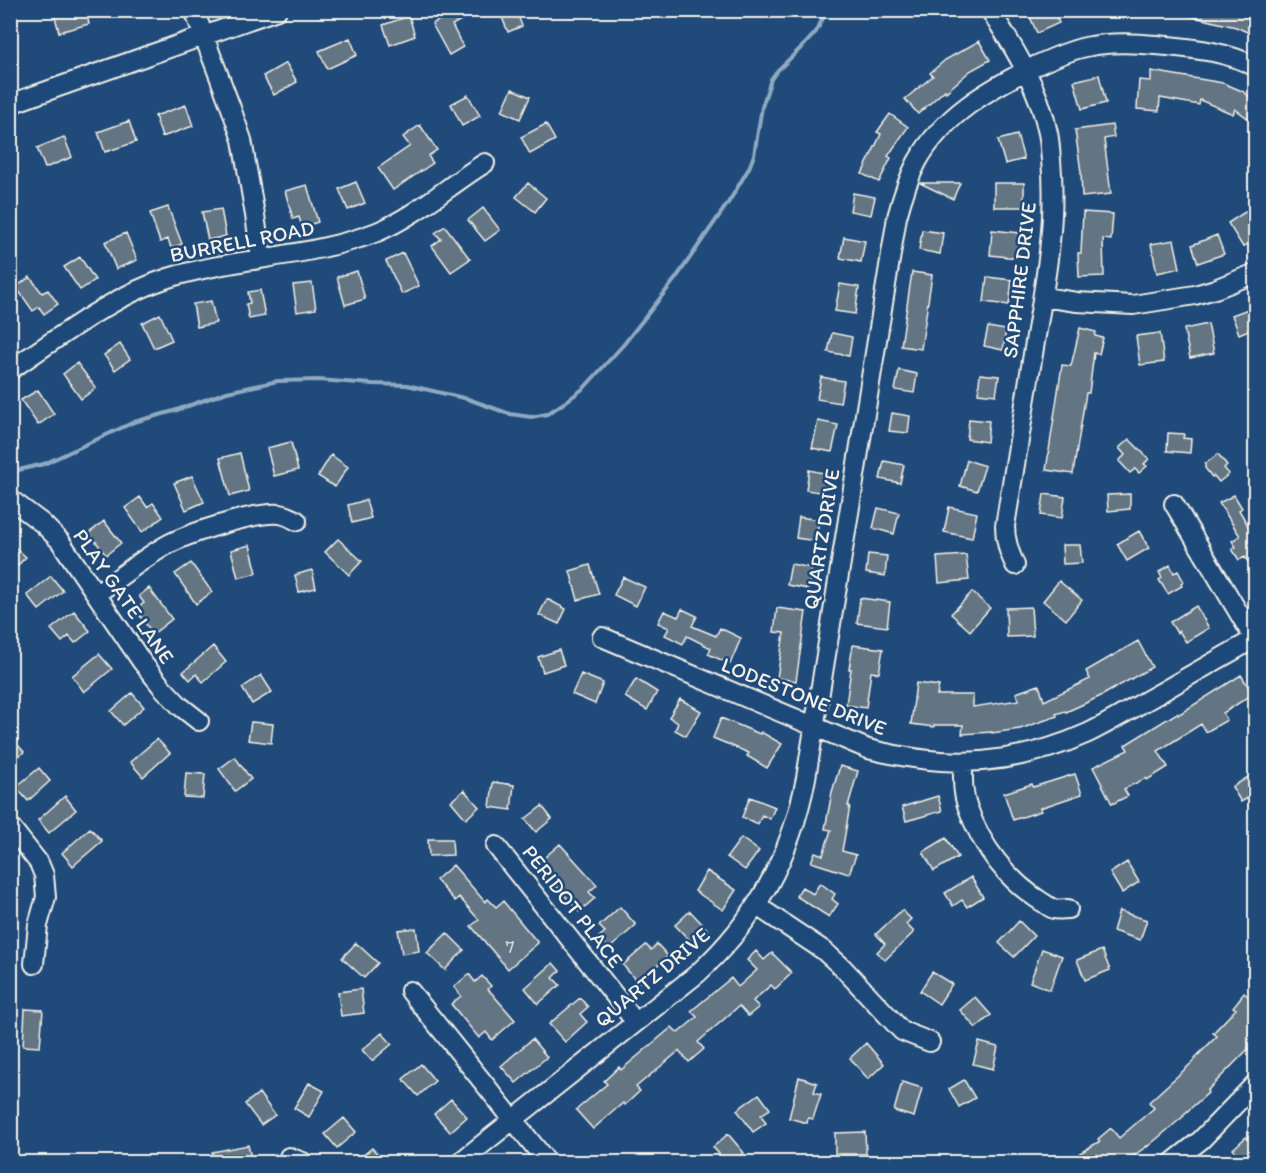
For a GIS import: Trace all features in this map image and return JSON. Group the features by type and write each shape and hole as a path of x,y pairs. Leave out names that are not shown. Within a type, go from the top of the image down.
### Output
{"street":[{"path":"194,10 242,140 261,258"},
{"path":"10,104 277,10"},
{"name":"SAPPHIRE DRIVE","path":"990,10 1026,71 1040,102 1049,135 1052,170 1052,228 1043,297 1005,526 1005,538 1015,565"},
{"name":"QUARTZ DRIVE","path":"460,1162 697,974 739,930 756,906 782,860 802,800 897,217 918,161 928,146 952,117 982,94 1056,57 1088,46 1135,43 1198,49 1222,54 1256,67"},
{"name":"BURRELL ROAD","path":"10,370 99,311 142,288 193,272 337,245 380,231 424,205 485,163"},
{"path":"1043,297 1077,302 1133,305 1195,295 1256,273"},
{"name":"PLAY GATE LANE","path":"10,500 42,523 60,541 142,662 180,706 199,721"},
{"path":"1174,504 1255,639"},
{"path":"96,594 165,546 197,532 267,515 279,514 297,521"},
{"name":"LODESTONE DRIVE","path":"602,637 868,749 893,755 963,762 1005,759 1049,748 1087,734 1255,639"},
{"path":"963,762 962,787 967,807 979,835 996,859 1010,877 1032,896 1054,909 1068,909"},
{"path":"10,826 39,863 44,875 46,897 38,925 34,964"},
{"name":"PERIDOT PLACE","path":"496,846 635,1023"},
{"path":"756,906 823,950 902,1031 930,1042"},
{"path":"410,991 547,1162"},
{"path":"1173,1162 1201,1140 1256,1083"}],"building":[{"path":"61,10 86,10 89,24 59,32 54,13"},
{"path":"444,10 479,10 452,25 463,47 449,55 432,24 447,16"},
{"path":"499,10 516,10 522,26 508,32"},
{"path":"1027,10 1053,10 1059,23 1037,33"},
{"path":"1186,10 1256,10 1256,36 1236,27 1185,15"},
{"path":"409,16 415,36 390,45 383,25"},
{"path":"350,38 357,55 327,69 319,51"},
{"path":"979,41 990,60 970,71 918,114 905,99 933,76 930,73 945,60"},
{"path":"286,63 297,82 274,95 263,76"},
{"path":"1151,71 1223,83 1242,91 1256,101 1256,124 1235,109 1233,114 1200,100 1199,105 1160,98 1159,111 1137,109 1139,80 1151,81"},
{"path":"1099,75 1106,103 1082,109 1074,81"},
{"path":"512,89 530,97 520,119 502,111"},
{"path":"468,95 480,116 462,126 451,104"},
{"path":"186,105 193,126 162,137 155,116"},
{"path":"890,114 908,127 888,156 891,158 879,182 862,174 881,134 877,132"},
{"path":"129,121 136,142 105,152 98,132"},
{"path":"546,124 555,140 530,154 521,137"},
{"path":"420,125 437,150 428,156 433,163 393,190 378,168 410,146 403,137"},
{"path":"1112,125 1114,137 1104,139 1111,194 1082,197 1075,130"},
{"path":"1017,135 1024,159 1005,164 998,140"},
{"path":"64,137 72,157 45,168 37,148"},
{"path":"356,182 365,203 348,210 339,189"},
{"path":"528,183 546,198 535,212 516,197"},
{"path":"920,183 960,183 953,199"},
{"path":"994,183 1024,183 1024,207 994,207"},
{"path":"307,185 318,222 302,227 299,217 293,219 285,191"},
{"path":"853,193 875,197 871,215 850,211"},
{"path":"168,207 182,244 171,248 168,239 160,242 150,213"},
{"path":"483,208 500,230 485,241 468,220"},
{"path":"221,209 226,236 208,240 202,212"},
{"path":"1248,210 1256,222 1256,239 1243,247 1228,223"},
{"path":"1083,212 1113,214 1111,240 1103,239 1104,276 1079,277 1078,253 1081,253"},
{"path":"445,226 470,259 451,272 432,246 441,239 435,233"},
{"path":"922,230 943,233 940,254 919,250"},
{"path":"992,230 1020,233 1017,258 990,255"},
{"path":"126,233 137,260 116,269 105,242"},
{"path":"1217,235 1224,254 1198,263 1192,245"},
{"path":"844,237 865,241 861,262 840,258"},
{"path":"1174,240 1180,268 1157,273 1151,244"},
{"path":"403,253 419,286 402,294 386,261"},
{"path":"80,257 95,280 80,290 64,267"},
{"path":"357,271 365,299 345,305 337,277"},
{"path":"912,272 932,275 921,349 901,346"},
{"path":"30,277 42,293 48,290 58,304 44,314 39,307 33,311 16,287"},
{"path":"987,277 1012,280 1009,305 984,302"},
{"path":"312,283 316,309 297,312 293,285"},
{"path":"840,284 859,287 855,314 835,311"},
{"path":"260,290 265,316 249,319 246,304 250,303 248,292"},
{"path":"211,301 216,323 197,327 193,304"},
{"path":"1256,306 1256,327 1239,334 1232,315"},
{"path":"160,314 172,340 154,348 142,323"},
{"path":"1208,324 1214,353 1190,358 1184,329"},
{"path":"988,327 1006,330 1003,350 984,346"},
{"path":"1080,328 1096,332 1095,336 1103,338 1099,354 1094,353 1089,393 1086,393 1073,474 1046,470 1062,365 1071,366"},
{"path":"832,333 852,337 849,356 828,352"},
{"path":"1160,333 1164,362 1140,365 1136,336"},
{"path":"120,344 130,359 115,370 104,355"},
{"path":"77,363 96,388 81,399 63,374"},
{"path":"899,370 917,374 914,393 895,390"},
{"path":"980,374 999,376 996,395 978,393"},
{"path":"821,377 844,381 840,403 817,399"},
{"path":"38,390 54,414 38,425 21,400"},
{"path":"892,413 910,416 908,433 889,431"},
{"path":"969,419 989,421 987,442 967,439"},
{"path":"818,421 838,425 832,452 812,448"},
{"path":"1168,433 1184,434 1183,438 1191,439 1190,453 1167,451"},
{"path":"1129,439 1149,459 1144,464 1147,466 1139,473 1135,469 1130,473 1119,461 1125,455 1119,448"},
{"path":"291,442 298,470 274,476 267,448"},
{"path":"240,453 249,491 230,496 220,458"},
{"path":"1218,454 1227,465 1224,468 1229,474 1219,482 1205,468 1205,464"},
{"path":"331,455 348,467 335,487 318,476"},
{"path":"967,460 985,466 977,491 960,486"},
{"path":"884,461 904,465 900,483 880,479"},
{"path":"809,470 828,474 825,493 806,490"},
{"path":"192,476 204,502 186,510 174,483"},
{"path":"1044,494 1065,497 1062,518 1041,515"},
{"path":"1130,494 1130,509 1108,511 1107,495"},
{"path":"1234,495 1242,508 1239,510 1256,539 1256,575 1245,557 1239,560 1232,549 1236,547 1232,541 1240,536 1219,503"},
{"path":"140,497 147,507 153,503 163,517 142,532 125,508"},
{"path":"366,500 371,518 352,523 348,505"},
{"path":"949,507 977,513 972,538 944,532"},
{"path":"878,508 899,513 894,534 873,528"},
{"path":"799,517 819,520 816,541 796,538"},
{"path":"104,521 121,543 106,555 89,533"},
{"path":"1139,531 1149,548 1127,561 1117,544"},
{"path":"338,539 362,561 349,575 325,552"},
{"path":"10,543 26,557 10,573"},
{"path":"250,545 257,573 238,578 231,550"},
{"path":"1062,545 1080,545 1082,563 1063,564"},
{"path":"868,554 887,556 885,576 866,573"},
{"path":"966,555 969,580 939,583 937,557"},
{"path":"191,563 212,592 196,604 175,574"},
{"path":"791,564 812,568 808,589 787,585"},
{"path":"590,565 599,594 578,600 570,571"},
{"path":"1170,565 1174,573 1178,571 1184,582 1182,586 1168,594 1159,580 1162,578 1159,572"},
{"path":"312,570 316,588 299,592 295,575"},
{"path":"51,576 63,591 39,610 27,595"},
{"path":"623,577 645,587 636,606 614,595"},
{"path":"1059,581 1082,600 1066,620 1043,601"},
{"path":"149,588 172,619 153,634 135,609 144,603 139,596"},
{"path":"972,592 990,608 970,631 951,614"},
{"path":"860,598 890,602 887,627 857,623"},
{"path":"547,599 566,609 559,624 539,615"},
{"path":"1196,606 1209,628 1186,642 1170,622"},
{"path":"1031,607 1033,636 1007,637 1006,608"},
{"path":"777,608 806,612 796,681 777,678 784,633 774,632"},
{"path":"682,609 697,616 692,626 716,636 720,628 741,638 730,664 708,654 711,648 687,636 683,644 665,635 669,628 658,623 664,611 678,617"},
{"path":"74,611 90,631 75,643 69,636 62,642 51,629"},
{"path":"1138,641 1152,667 1101,696 1066,712 1056,714 1057,716 1020,729 992,733 962,734 963,725 934,725 934,727 911,724 916,683 939,686 937,695 973,695 973,707 1019,700 1016,693 1039,685 1044,701 1090,679 1086,671"},
{"path":"853,645 883,649 879,673 871,672 866,708 846,705"},
{"path":"213,646 226,662 203,682 196,674 190,680 183,672"},
{"path":"559,650 564,665 543,672 538,657"},
{"path":"99,654 112,669 84,692 72,676"},
{"path":"581,674 603,683 595,704 572,694"},
{"path":"261,675 272,692 252,704 242,688"},
{"path":"1241,675 1253,694 1223,713 1227,720 1206,732 1201,724 1158,751 1168,767 1147,780 1146,778 1124,789 1128,796 1112,804 1093,767 1128,750 1125,745"},
{"path":"636,679 657,692 647,710 625,697"},
{"path":"132,693 144,707 123,725 111,711"},
{"path":"680,699 701,711 686,736 675,730 678,723 669,717"},
{"path":"721,718 760,734 761,732 782,744 767,768 747,756 749,753 713,738"},
{"path":"251,722 273,724 271,743 248,740"},
{"path":"10,736 24,752 10,764"},
{"path":"157,739 170,753 143,777 130,762"},
{"path":"235,757 251,779 235,791 219,769"},
{"path":"840,766 858,771 848,806 850,806 842,851 856,855 849,874 811,862 815,852 823,855 831,830 825,829"},
{"path":"39,768 50,781 28,801 16,787"},
{"path":"1256,772 1256,793 1241,802 1232,787"},
{"path":"186,773 205,774 203,798 184,797"},
{"path":"1075,774 1082,794 1013,820 1004,793"},
{"path":"493,782 514,785 511,810 490,807"},
{"path":"464,790 479,807 466,819 451,801"},
{"path":"65,796 76,810 49,833 38,820"},
{"path":"938,796 942,811 906,821 902,807"},
{"path":"750,797 775,807 770,819 762,815 758,824 742,817"},
{"path":"542,806 552,819 536,832 525,819"},
{"path":"90,828 102,841 73,866 62,853"},
{"path":"741,838 759,851 745,870 727,857"},
{"path":"946,838 958,857 934,871 923,852"},
{"path":"428,839 452,839 453,855 429,856"},
{"path":"560,844 597,885 589,892 595,898 579,912 537,864"},
{"path":"1127,862 1139,882 1122,893 1110,873"},
{"path":"453,865 485,902 488,899 496,907 503,901 538,943 508,969 471,926 479,920 459,897 455,901 436,880"},
{"path":"707,871 736,890 723,910 695,891"},
{"path":"971,877 983,897 967,907 962,900 953,906 945,893"},
{"path":"820,883 835,894 832,899 838,904 829,917 796,896 802,887 813,894"},
{"path":"620,907 636,925 609,949 599,937 605,932 599,926"},
{"path":"902,910 911,919 906,924 914,932 885,960 877,952 885,944 876,934"},
{"path":"690,911 707,929 692,943 675,925"},
{"path":"1119,911 1147,920 1140,940 1113,931"},
{"path":"1019,921 1034,936 1014,957 999,943"},
{"path":"416,928 419,951 402,954 398,930"},
{"path":"447,933 464,950 445,970 427,953"},
{"path":"356,943 378,963 364,978 342,958"},
{"path":"657,944 668,956 638,983 623,965 646,945 651,950"},
{"path":"1042,949 1062,956 1050,990 1030,982"},
{"path":"1102,950 1110,970 1085,980 1077,960"},
{"path":"756,951 764,960 772,953 792,973 775,989 771,985 753,1001 759,1007 748,1016 739,1006 698,1042 704,1049 689,1062 679,1051 636,1087 640,1091 625,1105 623,1103 593,1129 576,1110 607,1084 604,1081 619,1067 621,1070 672,1027 678,1033 697,1017 691,1011 731,978 738,987 757,970 747,960"},
{"path":"553,963 560,971 553,978 560,985 538,1004 525,988"},
{"path":"932,972 952,984 939,1004 920,991"},
{"path":"469,974 475,982 482,976 491,986 488,989 515,1020 492,1040 486,1032 479,1038 451,1004 461,996 454,987"},
{"path":"361,989 364,1013 341,1016 338,992"},
{"path":"1244,993 1256,1002 1256,1041 1184,1116 1125,1162 1065,1162 1100,1141 1098,1139 1111,1128 1119,1138 1154,1108 1149,1102 1196,1059 1217,1036 1213,1033 1236,1009 1233,1007"},
{"path":"975,997 991,1015 976,1028 960,1010"},
{"path":"580,998 588,1007 580,1014 587,1022 565,1042 549,1024"},
{"path":"25,1009 43,1010 40,1047 23,1046"},
{"path":"382,1033 392,1044 372,1061 362,1050"},
{"path":"532,1039 547,1057 516,1083 501,1066"},
{"path":"979,1042 998,1047 993,1069 973,1064"},
{"path":"866,1043 884,1064 868,1079 850,1058"},
{"path":"421,1064 435,1081 418,1096 403,1079"},
{"path":"799,1077 817,1083 814,1092 821,1094 813,1119 808,1118 807,1123 789,1118"},
{"path":"964,1080 975,1098 959,1107 949,1089"},
{"path":"902,1082 922,1088 914,1117 894,1111"},
{"path":"309,1083 324,1091 309,1117 294,1108"},
{"path":"259,1093 275,1115 261,1125 245,1104"},
{"path":"759,1094 770,1109 761,1115 766,1123 753,1132 737,1110"},
{"path":"451,1099 467,1117 450,1132 434,1114"},
{"path":"344,1118 356,1132 337,1148 325,1134"},
{"path":"865,1132 866,1154 835,1154 835,1133"},
{"path":"728,1134 744,1153 733,1162 726,1162 713,1147"},
{"path":"1246,1137 1256,1147 1256,1162 1246,1162 1233,1149"},
{"path":"248,1145 252,1162 214,1162 212,1152"},
{"path":"372,1148 385,1162 355,1162"}],"waterway":[{"path":"10,472 44,464 134,422 174,411 227,392 278,381 318,380 407,385 468,399 510,414 531,417 547,414 584,388 624,344 676,278 730,200 749,168 754,155 762,107 771,79 816,32 827,10"}]}
